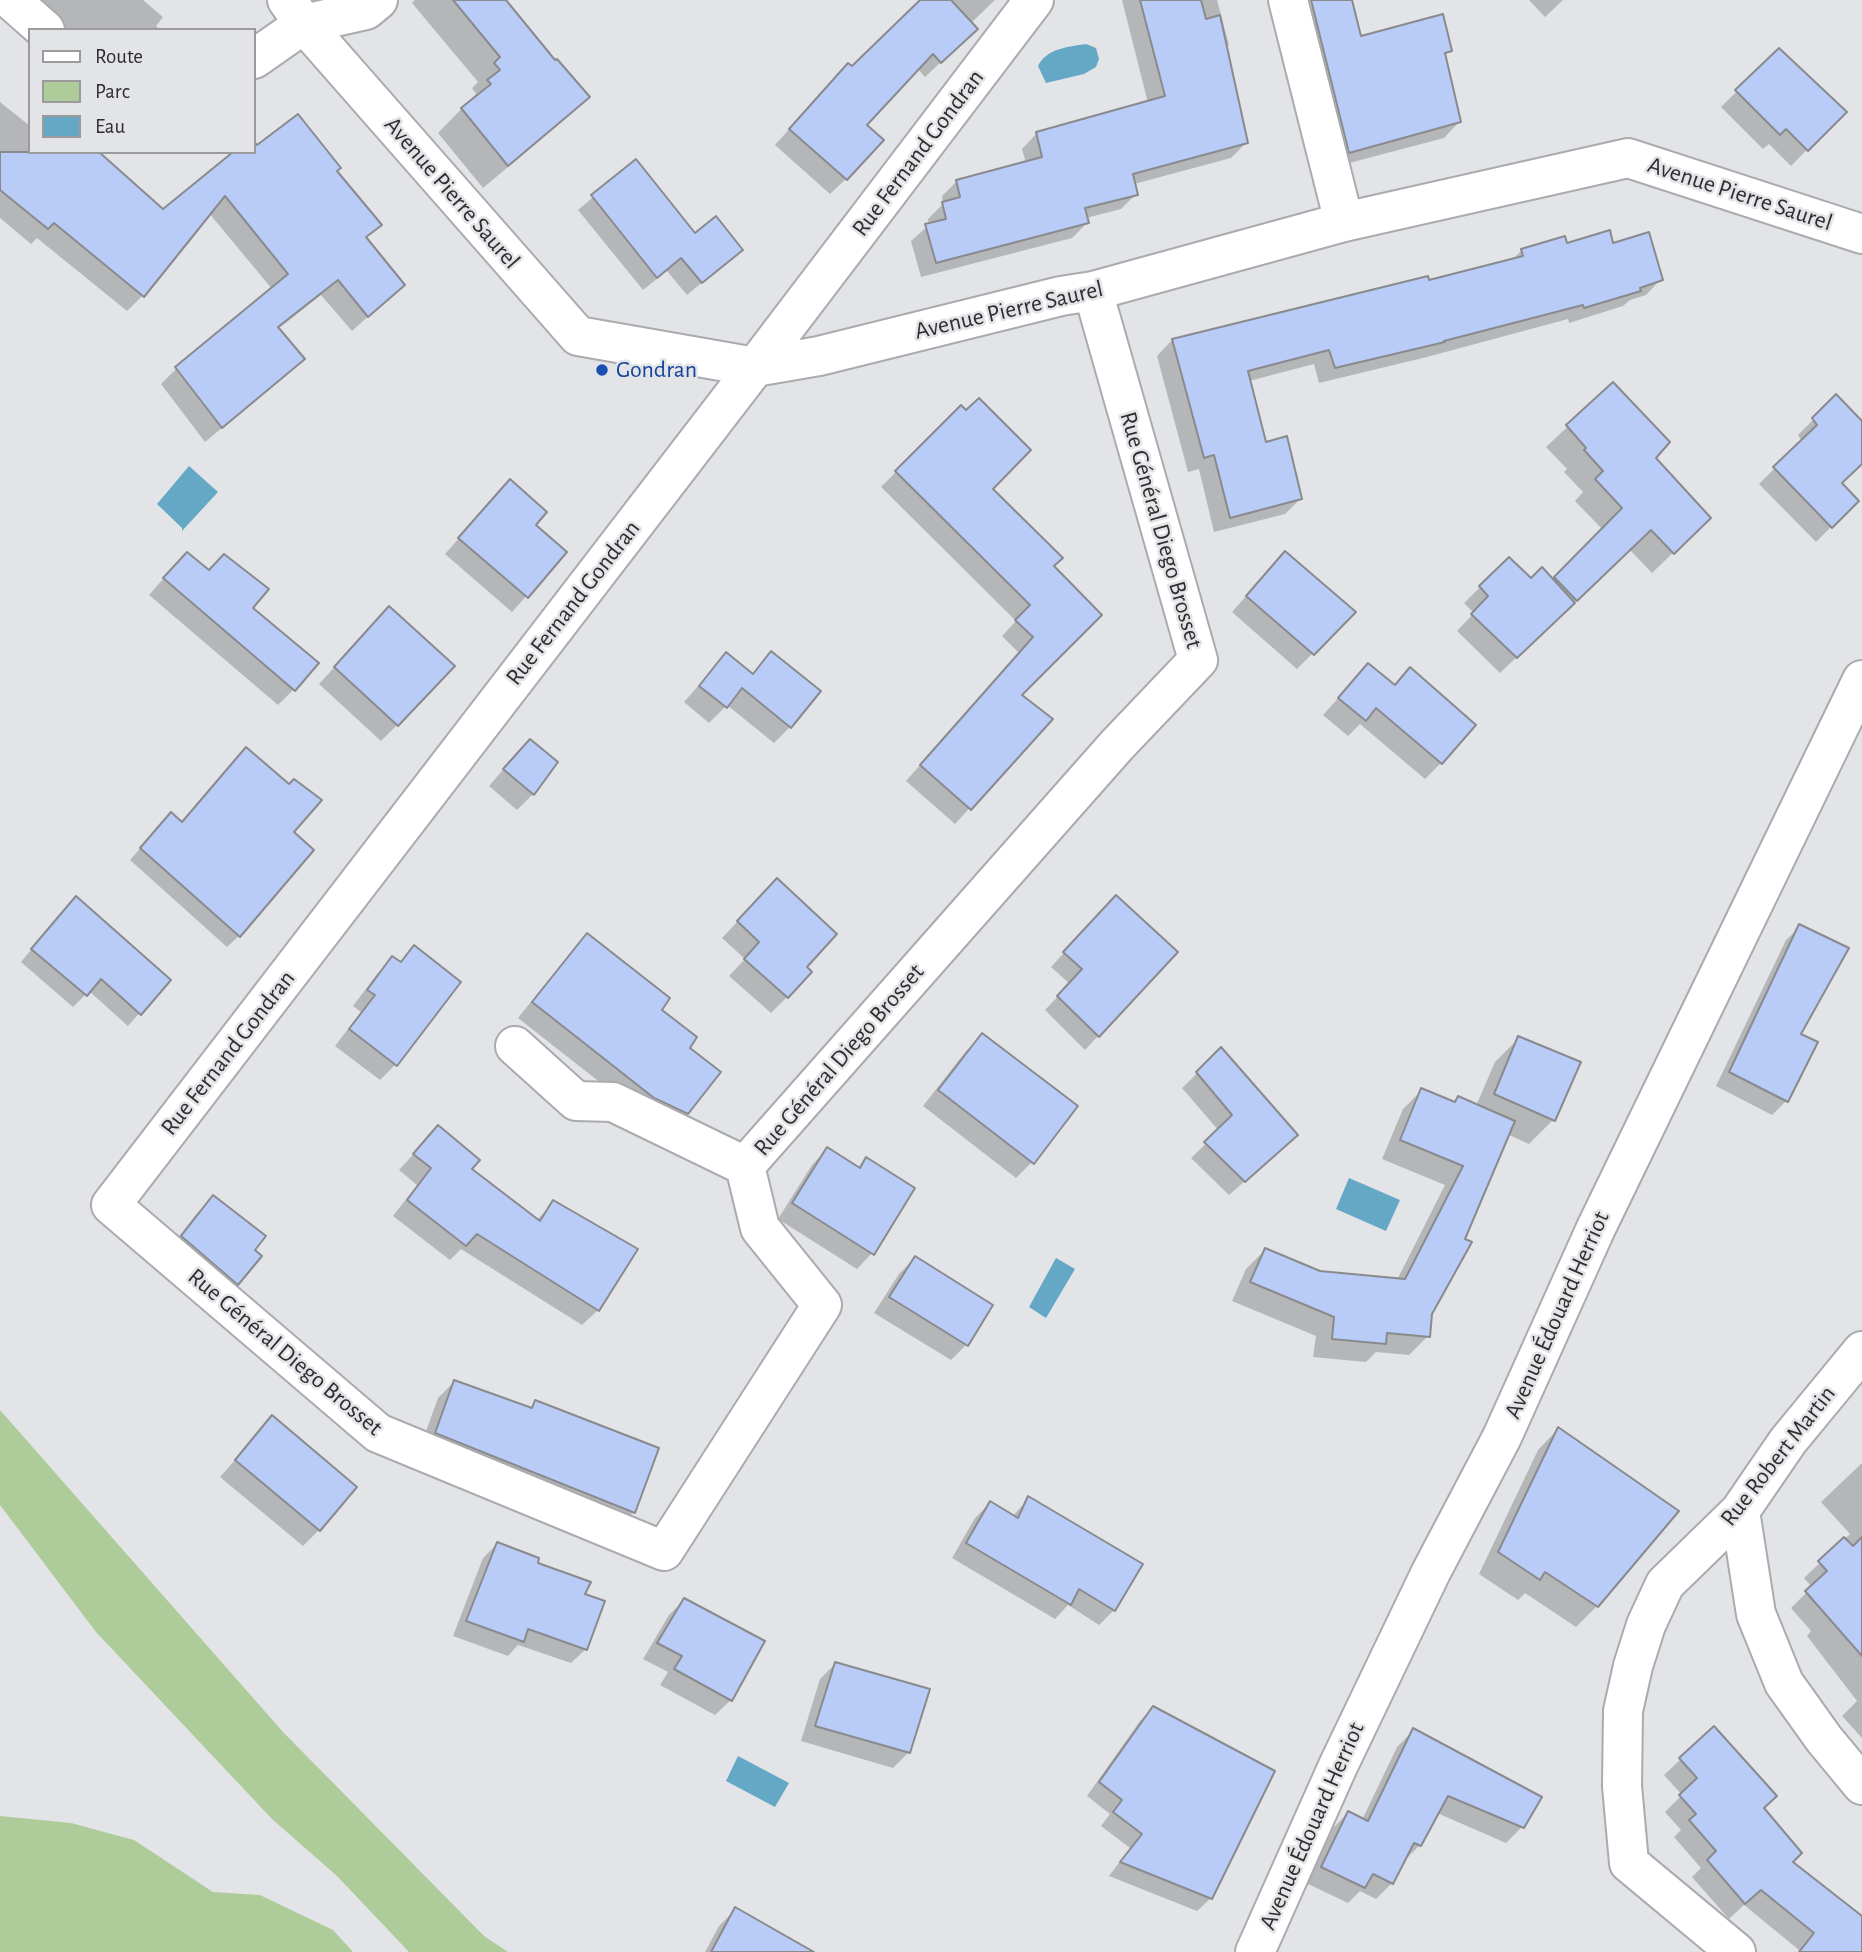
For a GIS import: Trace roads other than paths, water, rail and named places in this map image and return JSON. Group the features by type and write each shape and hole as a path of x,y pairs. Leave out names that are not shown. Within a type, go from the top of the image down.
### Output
{"street":[{"path":"10,0 43,28"},
{"path":"256,57 296,12 366,10 378,0"},
{"name":"Rue Fernand Gondran","path":"111,1205 1034,0"},
{"path":"1288,0 1344,222"},
{"name":"Avenue Pierre Saurel","path":"296,12 578,336 755,367 819,356 1060,296 1093,291 1344,222 1628,158 1862,234"},
{"name":"Rue Général Diego Brosset","path":"111,1205 378,1433 664,1551 822,1305 760,1228 745,1166 1117,745 1198,660 1093,291"},
{"name":"Avenue Édouard Herriot","path":"1255,1952 1338,1766 1419,1596 1502,1437 1596,1228 1862,680"},
{"path":"515,1046 576,1101 613,1101 745,1166"},
{"name":"Rue Robert Martin","path":"1736,1952 1629,1863 1622,1786 1623,1712 1646,1625 1665,1584 1740,1511 1788,1441 1862,1351"},
{"path":"1740,1511 1756,1614 1784,1683 1824,1740 1862,1785"}],"water":[{"path":"1086,44 1096,48 1099,59 1096,67 1084,74 1046,83 1038,66 1047,55 1059,49"},
{"path":"189,466 218,492 182,531 157,504"},
{"path":"1349,1178 1400,1200 1386,1231 1336,1209"},
{"path":"1056,1258 1075,1269 1046,1318 1029,1307"},
{"path":"738,1756 789,1783 775,1807 726,1781"}],"place":[{"name":"Gondran","path":"602,370"}]}
